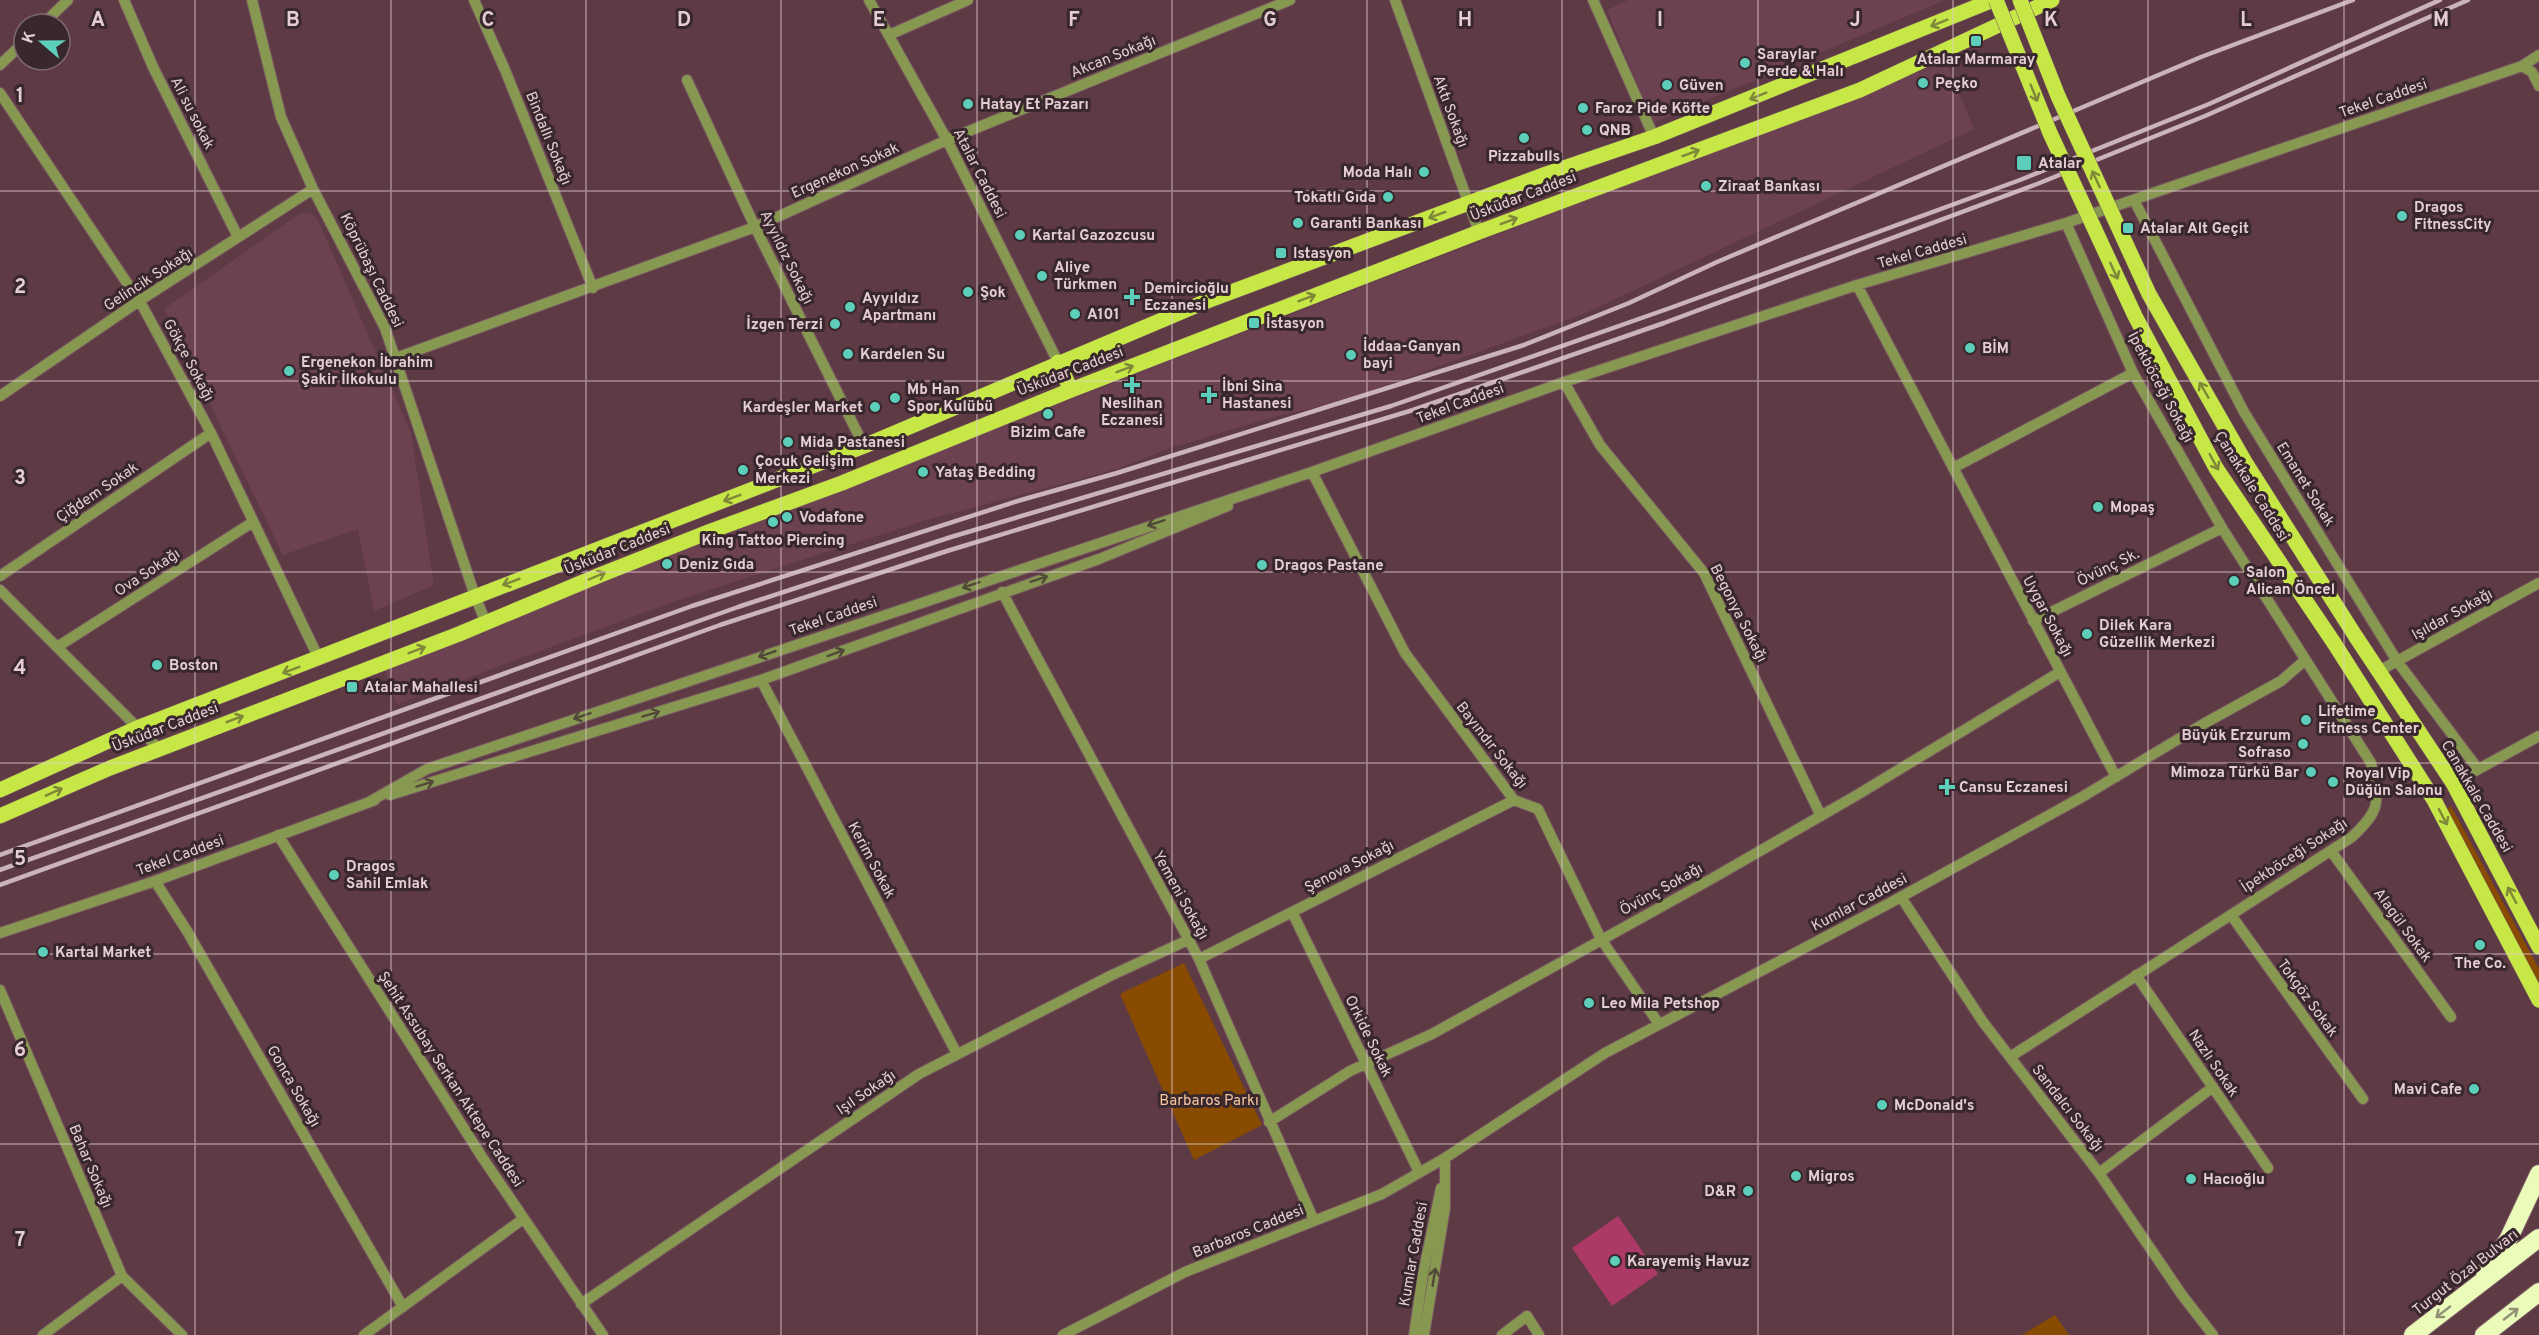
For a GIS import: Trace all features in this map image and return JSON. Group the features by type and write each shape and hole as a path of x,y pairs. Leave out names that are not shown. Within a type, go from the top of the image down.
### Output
{"highway":[{"path":"2475,1287 2508,1239 2539,1174"},
{"name":"Turgut Özal Bulvarı","path":"2413,1335 2539,1238"},
{"path":"2484,1335 2539,1292"}],"main road":[{"name":"Üsküdar Caddesi","path":"0,790 137,728 864,446 1058,362 1207,301 1654,137 1994,0"},
{"name":"Çanakkale Caddesi","path":"1994,0 2050,133 2135,316 2216,468 2334,643 2434,800 2539,1000"},
{"name":"Çanakkale Caddesi","path":"2020,0 2058,96 2149,294 2245,462 2356,637"},
{"name":"Üsküdar Caddesi","path":"0,816 159,749 486,623 611,570 842,483 1071,390 1479,232 1860,90 2052,0"},
{"path":"1058,362 1071,390"},
{"name":"Canakkale Caddesi","path":"2356,637 2452,783 2539,947"}],"street":[{"path":"56,12 68,0"},
{"name":"Ali su sokak","path":"124,0 153,67 238,237"},
{"name":"Bindallı Sokağı","path":"474,0 505,70 593,288"},
{"name":"Atalar Caddesi","path":"869,0 947,140 1058,362"},
{"path":"889,35 968,0"},
{"name":"Akcan Sokağı","path":"947,140 1290,0"},
{"name":"Aktı Sokağı","path":"1395,0 1479,232"},
{"path":"1606,0 1594,3 1654,137"},
{"name":"Köprübaşı Caddesi","path":"256,1 281,117 313,189 385,328 486,623"},
{"path":"0,65 12,54"},
{"name":"Tekel Caddesi","path":"369,802 427,769 1312,472 1564,382 1857,285 2066,223 2522,66 2539,55"},
{"path":"2522,66 2532,72 2539,86"},
{"name":"Ayyıldız Sokağı","path":"687,80 755,227 864,446"},
{"name":"Gökçe Sokağı","path":"0,93 139,301 211,433 319,659"},
{"name":"Ergenekon Sokak","path":"396,358 755,227 947,140"},
{"name":"Gelincik Sokağı","path":"0,396 139,301 313,189"},
{"name":"Emanet Sokak","path":"2134,200 2244,412 2397,661 2478,769"},
{"name":"İpekböceği Sokağı","path":"2010,1057 2352,837 2372,818 2378,797 2371,763 2304,661 2222,528 2133,373 2066,223"},
{"name":"Uygar Sokağı","path":"1857,285 2116,777"},
{"path":"1953,468 2133,373"},
{"name":"Begonya Sokağı","path":"1564,382 1599,445 1704,573 1821,816"},
{"name":"Çiğdem Sokak","path":"0,576 211,433"},
{"name":"Tekel Caddesi","path":"0,933 155,881 369,802 762,680 1099,559 1312,472"},
{"name":"Bayındır Sokağı","path":"1312,472 1405,653 1514,800 1538,809 1601,939 1659,1024"},
{"name":"Ova Sokağı","path":"57,647 253,522"},
{"name":"Övünç Sk.","path":"2034,621 2222,528"},
{"name":"Işıldar Sokağı","path":"2379,670 2539,584"},
{"path":"0,590 159,749"},
{"name":"Yemeni Sokağı","path":"1002,592 1199,959 1314,1221"},
{"name":"Kumlar Caddesi","path":"1424,1335 1445,1208 1445,1158 1605,1053 1901,897 2116,777 2205,723 2282,681 2304,661"},
{"name":"Övünç Sokağı","path":"1269,1122 1350,1071 1432,1034 1821,816 2060,672"},
{"name":"Kerim Sokak","path":"762,680 957,1054"},
{"path":"2452,783 2539,736"},
{"name":"Şenova Sokağı","path":"1199,959 1514,800"},
{"name":"Şehit Assubay Serkan Aktepe Caddesi","path":"278,835 523,1219 603,1335"},
{"name":"Alagül Sokak","path":"2331,851 2451,1017"},
{"name":"Gonca Sokağı","path":"155,881 187,931 403,1307"},
{"name":"Sandalcı Sokağı","path":"1901,897 1983,1022 2099,1173 2182,1295 2213,1335"},
{"name":"Orkide Sokak","path":"1292,912 1419,1172"},
{"name":"Tokgöz Sokak","path":"2230,915 2363,1099"},
{"name":"Işıl Sokağı","path":"581,1304 919,1074 1112,975 1188,940"},
{"name":"Nazlı Sokak","path":"2136,975 2268,1168"},
{"name":"Bahar Sokağı","path":"0,990 122,1276 182,1335"},
{"path":"2099,1173 2213,1087"},
{"name":"Barbaros Caddesi","path":"1063,1335 1185,1272 1382,1194 1445,1158"},
{"name":"Kumlar Caddesi","path":"1414,1335 1436,1204 1444,1179"},
{"path":"364,1335 523,1219"},
{"path":"43,1335 122,1276"},
{"path":"1502,1335 1527,1316 1539,1335"}],"shaded area":[{"path":"1628,0 1945,0 1653,123 1607,10"},
{"path":"1946,61 1974,129 1586,313 1343,401 1270,418 1170,448 1117,469 923,521 678,600 397,704 384,669 627,571"},
{"name":"Ergenekon İbrahim Şakir İlkokulu","path":"310,213 318,220 411,433 434,585 374,611 358,529 283,555 164,309 299,214"},
{"name":"Karayemiş Havuz","path":"1618,1216 1658,1274 1612,1306 1572,1248"}],"green space":[{"path":"2451,806 2539,969 2539,983 2445,811"},
{"name":"Barbaros Parkı","path":"1184,963 1262,1125 1194,1160 1120,994"},
{"path":"2055,1315 2069,1335 2022,1335"}],"railway":[{"path":"0,855 692,606 1021,500 1117,473 1524,345 1629,303 1717,262 2201,57 2353,0"},
{"path":"0,870 738,607 951,537 1391,406 1670,308 2020,180 2209,104 2440,0"},
{"path":"0,885 720,625 947,551 1413,410 1664,323 2037,184 2205,116 2468,0"}],"place":[{"name":"Atalar Marmaray","path":"1976,41"},
{"name":"Saraylar Perde & Halı","path":"1745,63"},
{"name":"Peçko","path":"1923,83"},
{"name":"Güven","path":"1667,85"},
{"name":"Hatay Et Pazarı","path":"968,104"},
{"name":"Faroz Pide Köfte","path":"1583,108"},
{"name":"QNB","path":"1587,130"},
{"name":"Pizzabulls","path":"1524,138"},
{"name":"Atalar","path":"2024,163"},
{"name":"Moda Halı","path":"1424,172"},
{"name":"Ziraat Bankası","path":"1706,186"},
{"name":"Tokatlı Gıda","path":"1388,197"},
{"name":"Dragos FitnessCity","path":"2402,216"},
{"name":"Garanti Bankası","path":"1298,223"},
{"name":"Atalar Alt Geçit","path":"2128,228"},
{"name":"Kartal Gazozcusu","path":"1020,235"},
{"name":"Istasyon","path":"1281,253"},
{"name":"Aliye Türkmen","path":"1042,276"},
{"name":"Şok","path":"968,292"},
{"name":"Demircioğlu Eczanesi","path":"1132,297"},
{"name":"Ayyıldız Apartmanı","path":"850,307"},
{"name":"A101","path":"1075,314"},
{"name":"İstasyon","path":"1254,323"},
{"name":"İzgen Terzi","path":"835,324"},
{"name":"BİM","path":"1970,348"},
{"name":"Kardelen Su","path":"848,354"},
{"name":"İddaa-Ganyan bayi","path":"1351,355"},
{"name":"Ergenekon İbrahim Şakir İlkokulu","path":"289,371"},
{"name":"Neslihan Eczanesi","path":"1132,385"},
{"name":"İbni Sina Hastanesi","path":"1209,395"},
{"name":"Mb Han Spor Kulübü","path":"895,398"},
{"name":"Kardeşler Market","path":"875,407"},
{"name":"Bizim Cafe","path":"1048,414"},
{"name":"Mida Pastanesi","path":"788,442"},
{"name":"Çocuk Gelişim Merkezi","path":"743,470"},
{"name":"Yataş Bedding","path":"923,472"},
{"name":"Mopaş","path":"2098,507"},
{"name":"Vodafone","path":"787,517"},
{"name":"King Tattoo Piercing","path":"773,522"},
{"name":"Deniz Gıda","path":"667,564"},
{"name":"Dragos Pastane","path":"1262,565"},
{"name":"Salon Alican Öncel","path":"2234,581"},
{"name":"Dilek Kara Güzellik Merkezi","path":"2087,634"},
{"name":"Boston","path":"157,665"},
{"name":"Atalar Mahallesi","path":"352,687"},
{"name":"Lifetime Fitness Center","path":"2306,720"},
{"name":"Büyük Erzurum Sofraso","path":"2303,744"},
{"name":"Mimoza Türkü Bar","path":"2311,772"},
{"name":"Royal Vip Düğün Salonu","path":"2333,782"},
{"name":"Cansu Eczanesi","path":"1947,787"},
{"name":"Dragos Sahil Emlak","path":"334,875"},
{"name":"The Co.","path":"2480,945"},
{"name":"Kartal Market","path":"43,952"},
{"name":"Leo Mila Petshop","path":"1589,1003"},
{"name":"Mavi Cafe","path":"2474,1089"},
{"name":"McDonald's","path":"1882,1105"},
{"name":"Migros","path":"1796,1176"},
{"name":"Hacıoğlu","path":"2191,1179"},
{"name":"D&R","path":"1748,1191"},
{"name":"Karayemiş Havuz","path":"1615,1261"}]}
